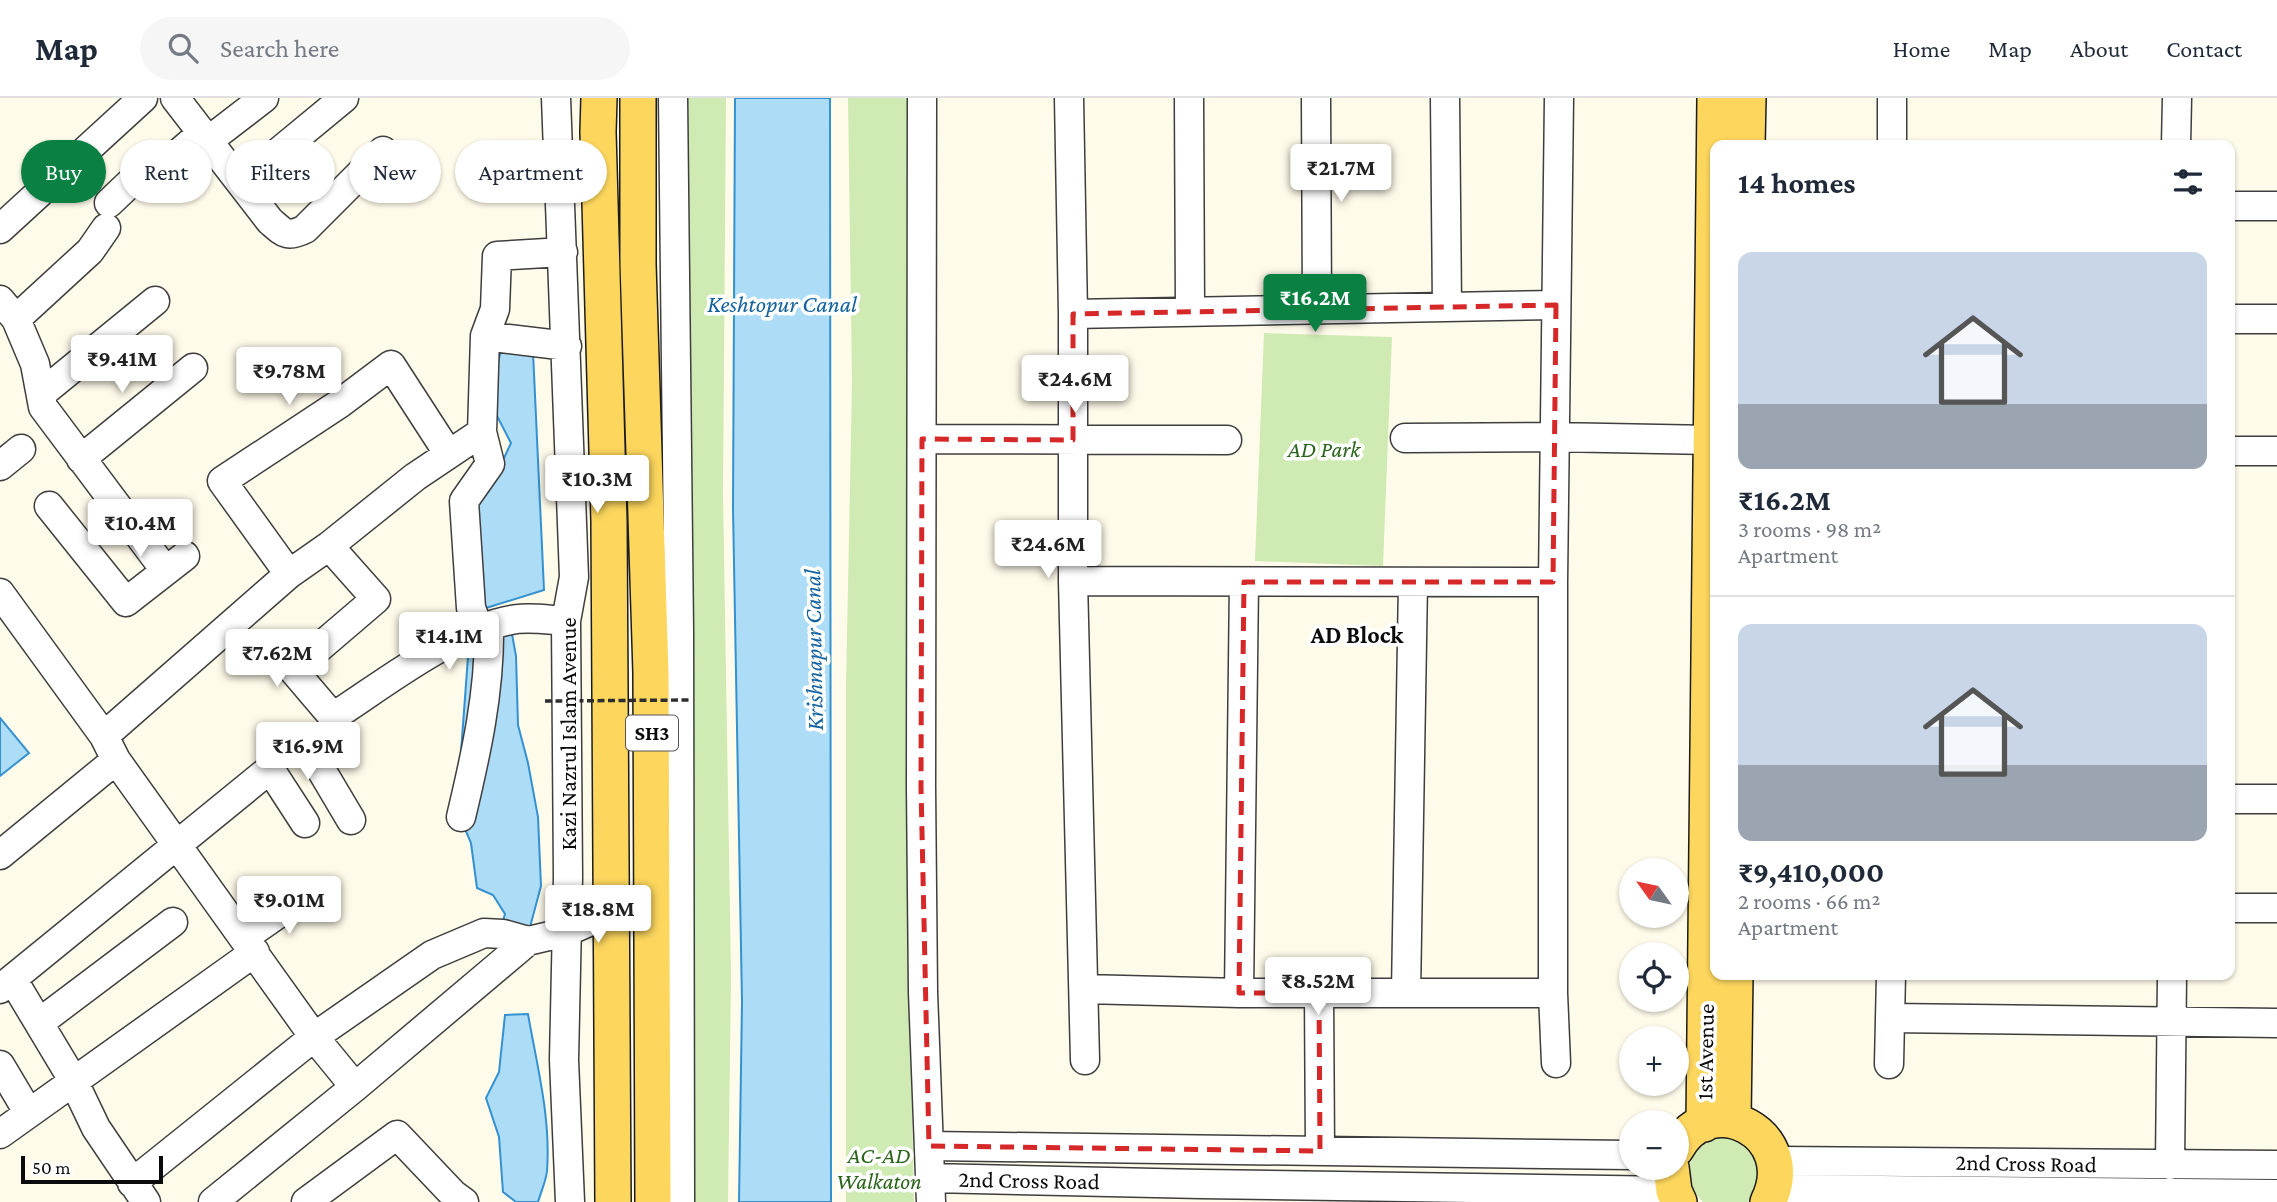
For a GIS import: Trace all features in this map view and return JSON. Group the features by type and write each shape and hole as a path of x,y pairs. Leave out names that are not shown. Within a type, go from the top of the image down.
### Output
{"main road":[{"name":"Kazi Nazrul Islam Avenue","path":"599,98 609,522 613,1202"},
{"name":"SH3","path":"638,98 638,264 651,673 653,1202"},
{"name":"1st Avenue","path":"1715,98 1715,140"},
{"path":"1747,140 1748,98"},
{"path":"602,270 638,264"},
{"name":"1st Avenue","path":"1717,980 1718,1122"},
{"path":"1718,1122 1734,980"},
{"path":"1689,1135 1718,1122 1752,1128 1767,1142 1773,1184"}],"street":[{"path":"0,229 143,98"},
{"path":"175,98 226,164"},
{"path":"49,506 126,602 175,563 81,459 43,407 36,364 8,310 90,251 107,215 149,165 165,165 264,98"},
{"path":"293,140 344,98"},
{"name":"Kazi Nazrul Islam Avenue","path":"556,98 575,577 566,621 568,877 564,1060 570,1202"},
{"path":"673,98 679,632 680,1202"},
{"path":"922,98 921,787 923,992 931,1190"},
{"path":"1069,98 1073,313 1073,581 1085,1060"},
{"path":"1189,98 1189,312"},
{"path":"1317,98 1317,309"},
{"path":"1445,98 1447,307"},
{"path":"1556,1063 1553,993 1553,582 1559,98"},
{"path":"1892,98 1892,140"},
{"path":"2176,140 2177,98"},
{"path":"335,199 349,185"},
{"path":"256,203 270,221 288,234 294,234 305,229 331,203"},
{"path":"2235,206 2277,206"},
{"path":"461,817 477,751 487,691 484,627 471,608 464,502 489,464 482,432 485,336 495,309 497,256 564,251"},
{"path":"41,394 155,301"},
{"path":"1073,313 1556,305"},
{"path":"2235,319 2277,319"},
{"path":"485,336 567,346"},
{"path":"289,574 222,481 339,404 391,365 448,453"},
{"path":"81,459 193,368"},
{"path":"0,855 289,574 329,547 448,453 482,432"},
{"path":"1405,438 1710,440"},
{"path":"922,439 1227,440"},
{"path":"2235,451 2277,451"},
{"path":"329,547 376,599 293,670 333,717 337,726 334,735 316,756 319,766 351,820"},
{"path":"1073,581 1553,582"},
{"path":"1239,993 1244,582"},
{"path":"1406,993 1413,582"},
{"path":"2,599 314,1037 355,1087"},
{"path":"333,717 441,647 484,627 519,619 566,621"},
{"path":"305,823 270,769 7,985 39,1023 73,1080 96,1128 139,1193 314,1037 432,955 484,933 503,934 528,941"},
{"path":"2235,799 2277,799"},
{"path":"0,1134 250,944 305,895"},
{"path":"2235,908 2277,908"},
{"path":"213,1202 528,941 566,932 611,912"},
{"path":"39,1023 173,922"},
{"path":"1889,1064 1891,980"},
{"path":"2170,1164 2172,980"},
{"path":"1084,989 1239,993 1553,993"},
{"path":"1319,993 1320,1151"},
{"path":"1890,1018 2277,1023"},
{"path":"0,1065 28,1112"},
{"path":"306,1202 397,1135 453,1199"},
{"path":"929,1146 1619,1154"},
{"path":"1201,1184 1203,1149"},
{"path":"1407,1187 1409,1151"},
{"path":"1955,1162 1955,1190"},
{"name":"2nd Cross Road","path":"1773,1184 1955,1162 2277,1165"},
{"name":"2nd Cross Road","path":"931,1190 1201,1184 1322,1194 1407,1187 1675,1187"},
{"path":"1773,1184 1893,1196 1955,1190 2277,1194"}],"path":[{"path":"545,701 690,700"}],"highlighted area":[{"path":"1556,305 1553,582 1244,582 1239,993 1319,993 1320,1151 929,1146 921,787 922,439 1073,440 1073,314"}],"green space":[{"path":"675,98 726,98 723,492 731,976 728,1202 675,1202"},
{"name":"AC-AD Walkaton","path":"848,98 911,98 909,968 914,1202 846,1202 846,689 852,383"},
{"name":"AD Park","path":"1264,333 1392,337 1383,566 1255,561"},
{"path":"1728,1136 1750,1145 1762,1167 1756,1193 1748,1202 1703,1202 1695,1192 1690,1181 1692,1160 1705,1144"}],"water":[{"path":"735,98 830,98 831,1202 739,1202 742,1002 733,508"},
{"path":"501,350 533,352 544,590 470,613 478,484 498,471 511,443 497,416 494,380"},
{"path":"512,634 516,656 518,725 538,817 541,886 529,931 501,927 505,914 493,895 477,888 471,843 459,815 458,793 469,643"},
{"path":"0,718 29,753 0,776"},
{"path":"528,1014 545,1112 547,1171 538,1202 516,1202 503,1192 499,1137 486,1098 499,1072 505,1015"}],"district":[{"name":"AD Block","path":"1357,634"}],"water label":[{"name":"Keshtopur Canal","path":"782,303"},
{"name":"Krishnapur Canal","path":"813,650"}]}
